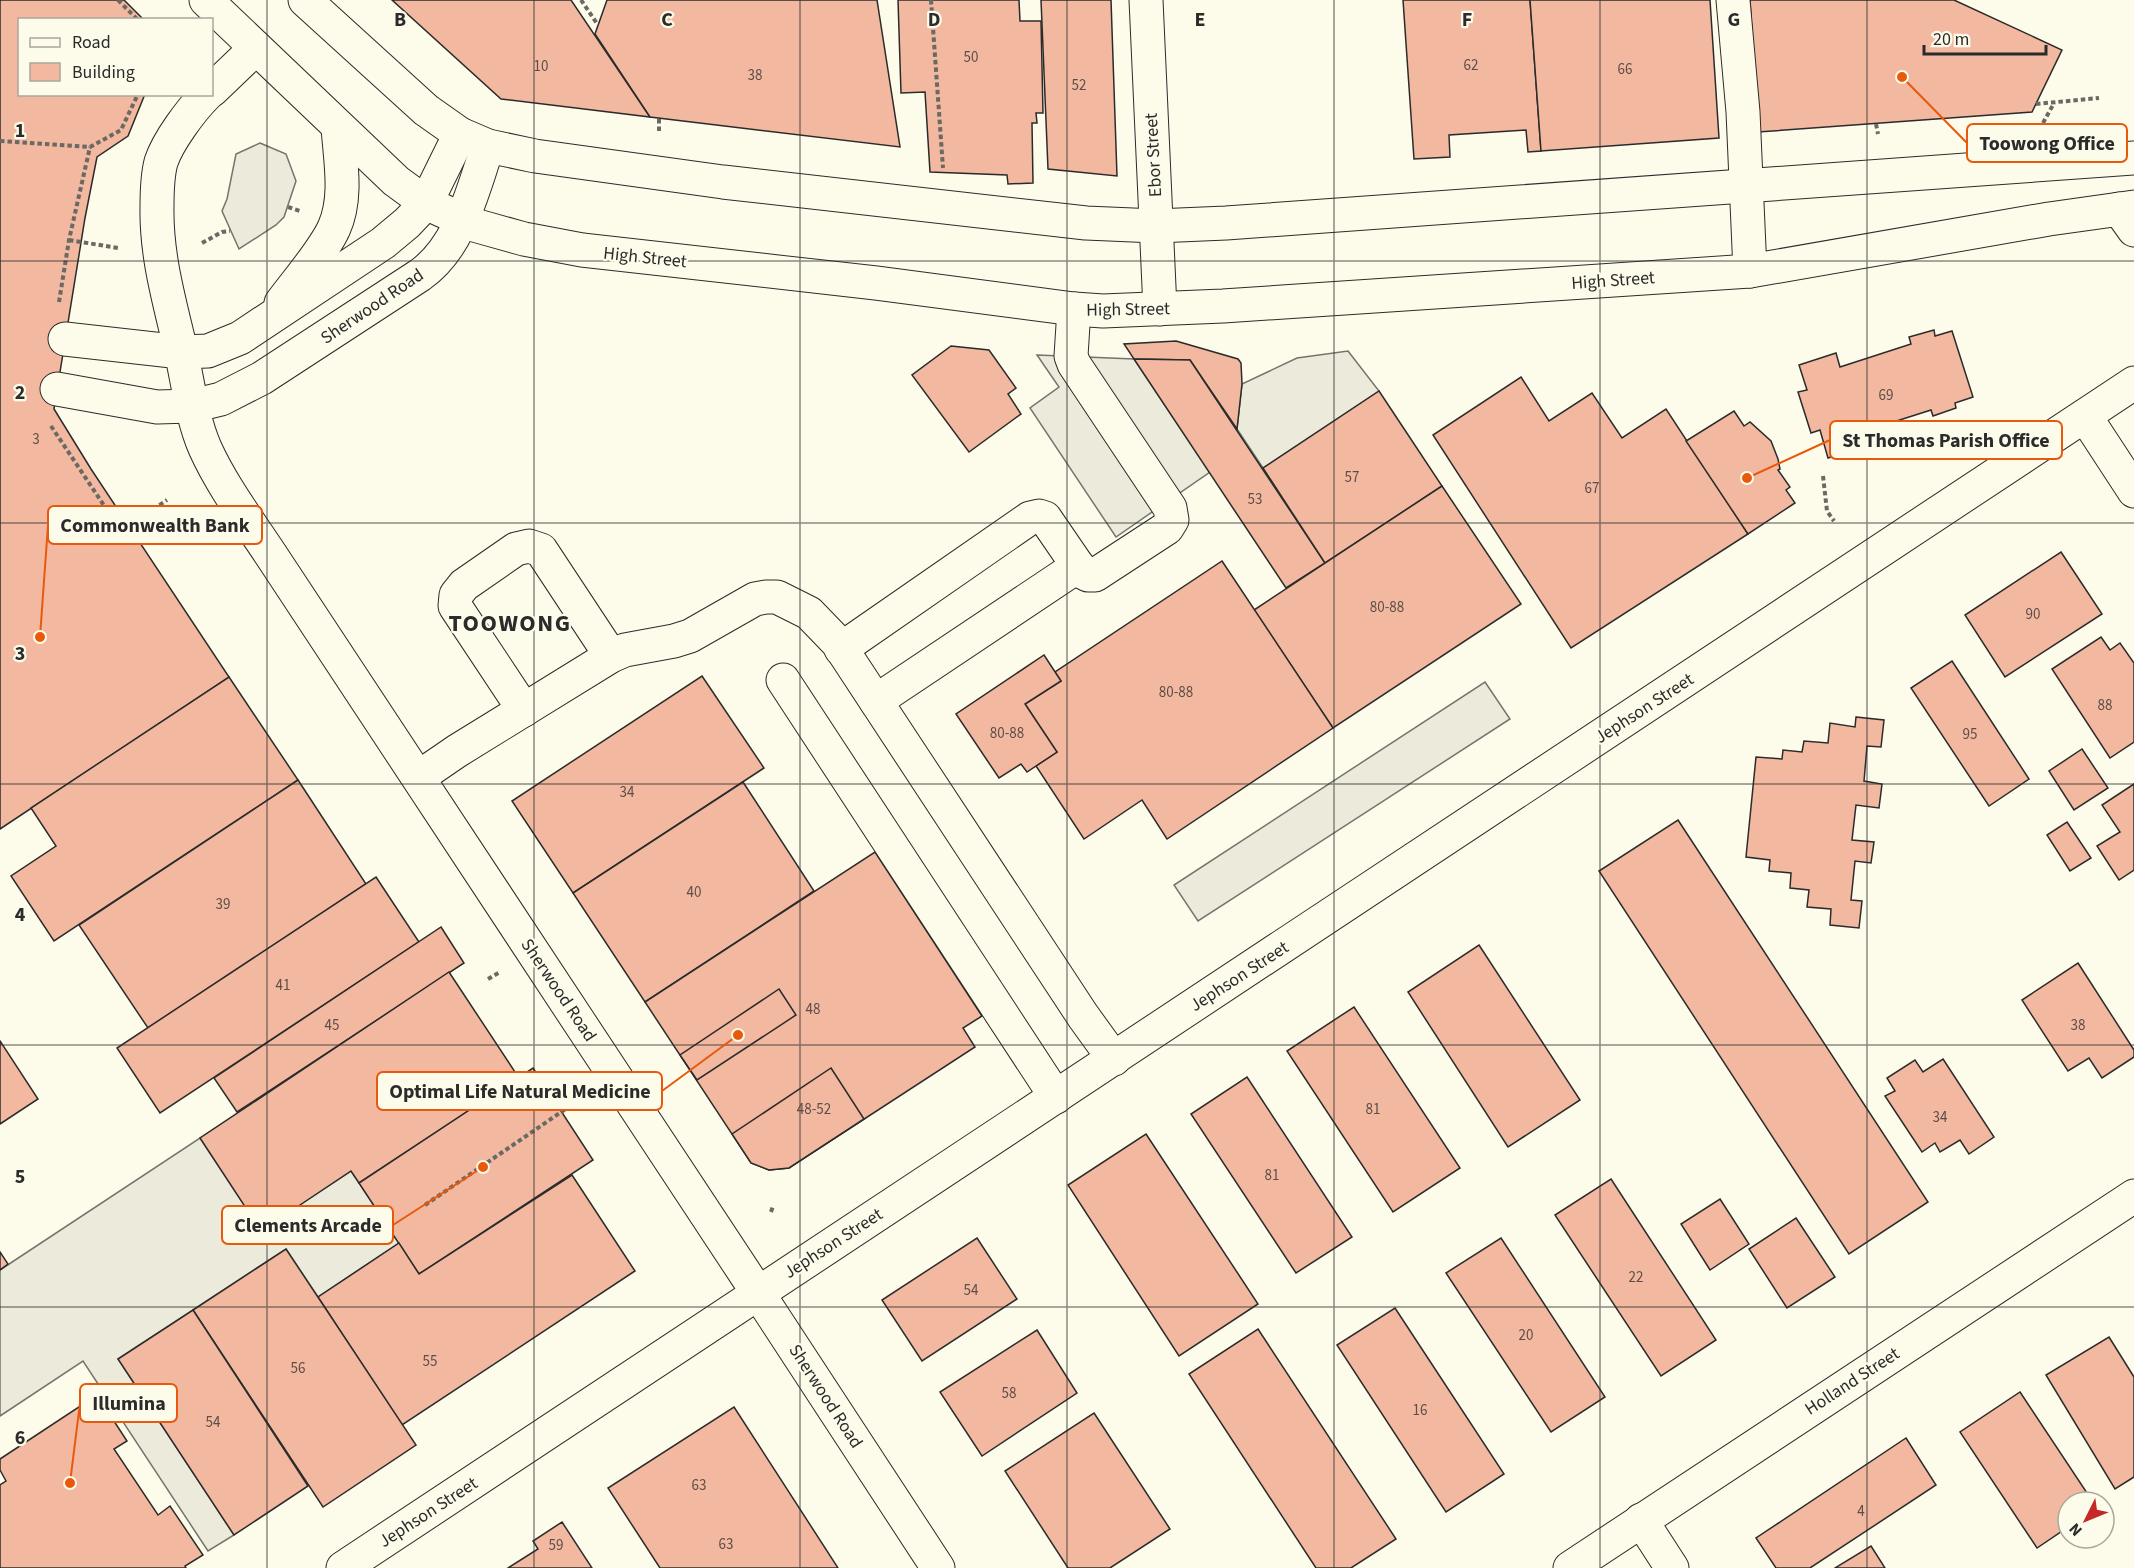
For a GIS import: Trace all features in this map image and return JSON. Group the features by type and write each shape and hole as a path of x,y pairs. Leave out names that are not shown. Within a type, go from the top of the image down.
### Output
{"main road":[{"name":"High Street","path":"206,0 396,181 426,203 461,220 513,236 582,250 876,283 1074,309 1160,309 1401,295 1750,270 2129,215"},
{"path":"305,0 426,110 474,140 535,156 713,181 1086,223 1156,226 1745,187 2134,158"},
{"name":"Ebor Street","path":"1146,0 1160,309"},
{"path":"1733,0 1743,112 1750,270"},
{"path":"213,89 256,48"},
{"name":"Sherwood Road","path":"205,96 179,129 162,161 157,190 156,233 160,266 192,406 204,446 218,472 939,1568"},
{"path":"268,321 334,228 342,195 338,127"},
{"path":"65,339 181,352 218,348 268,321 392,237 426,203 474,140"},
{"name":"Sherwood Road","path":"192,406 221,399 248,387 434,264 444,252 461,220 474,140"},
{"path":"841,649 1030,518 1039,516 1045,518 1082,572 1088,576 1095,575 1167,528 1172,520 1170,508 1074,364 1071,356 1074,309"},
{"name":"Jephson Street","path":"343,1568 2134,383"},
{"path":"57,389 140,405 192,406"},
{"path":"2085,416 2134,491"},
{"path":"524,710 455,606 456,595 464,585 516,549 529,546 541,550 611,656"},
{"path":"876,701 1078,566"},
{"path":"419,777 611,656 625,650 690,636 755,599 777,597 809,613 841,649 1083,1016 1114,1059"},
{"path":"783,680 1056,1097"},
{"name":"Holland Street","path":"1570,1568 2134,1196"},
{"path":"1641,1520 1672,1568"}],"path":[{"path":"118,0 136,18"},
{"path":"581,0 598,25"},
{"path":"931,0 943,168"},
{"path":"0,141 90,147 122,130 137,96"},
{"path":"2036,104 2099,98"},
{"path":"2043,123 2054,102"},
{"path":"659,118 659,131"},
{"path":"1876,123 1878,134"},
{"path":"82,187 90,147"},
{"path":"288,207 306,213"},
{"path":"202,243 222,232 230,231"},
{"path":"69,240 118,248"},
{"path":"1822,476 1827,511 1834,521"},
{"path":"121,531 167,500"},
{"path":"425,1205 573,1104"},
{"path":"771,1212 773,1206"}],"shaded area":[{"path":"260,143 286,154 296,181 284,217 276,225 239,249 222,211 227,199 236,154"},
{"path":"1348,351 1379,391 1263,468 1237,429 1242,384 1297,358"},
{"path":"1037,355 1134,359 1210,472 1116,537 1030,408 1059,387"},
{"path":"1485,682 1510,719 1198,921 1174,885"},
{"path":"200,1138 261,1230 351,1171 399,1243 318,1297 286,1249 118,1359 234,1535 208,1551 83,1361 0,1416 0,1270"}],"building":[{"path":"0,0 124,0 142,18 18,18 18,96 144,96 128,136 97,157 54,409 91,469 229,677 0,829"},
{"path":"392,0 571,0 650,117 501,99"},
{"path":"607,0 877,0 900,147 650,117 595,34"},
{"path":"898,0 1019,0 1020,21 1041,21 1043,113 1036,113 1037,123 1032,123 1033,183 1008,184 1007,175 930,172 925,92 901,93"},
{"path":"1041,0 1111,0 1117,176 1048,169"},
{"path":"1403,0 1530,0 1541,151 1528,152 1526,130 1449,135 1450,157 1414,159"},
{"path":"1530,0 1710,0 1719,138 1541,151"},
{"path":"1750,0 1954,0 2062,50 2032,112 1758,132"},
{"path":"1934,330 1935,336 1952,331 1973,397 1955,403 1956,408 1933,416 1931,410 1862,432 1866,446 1828,458 1820,430 1811,433 1798,392 1807,390 1799,365 1836,353 1840,367 1911,344 1909,337"},
{"path":"1176,341 1238,359 1241,363 1242,384 1237,429 1190,360 1134,359 1124,344"},
{"path":"951,346 989,350 1016,388 1008,394 1021,414 969,452 912,375"},
{"path":"1134,359 1190,360 1325,563 1286,588"},
{"path":"1521,377 1549,421 1592,393 1622,438 1666,409 1748,534 1571,648 1433,435"},
{"path":"1379,391 1442,486 1325,563 1263,468"},
{"path":"1734,411 1744,426 1750,422 1771,441 1778,459 1780,469 1778,470 1790,487 1786,490 1795,503 1748,534 1686,441"},
{"path":"1442,486 1521,604 1333,728 1254,610"},
{"path":"2061,552 2102,614 2005,677 1965,615"},
{"path":"1222,561 1333,728 1167,839 1142,800 1084,839 1036,766 1057,752 1025,704 1061,681 1055,672"},
{"path":"2101,637 2110,650 2120,643 2134,663 2134,742 2110,758 2052,669"},
{"path":"1044,655 1061,681 1025,704 1057,752 1027,772 1021,764 999,778 956,714"},
{"path":"1952,661 2029,779 1989,806 1911,688"},
{"path":"702,676 764,768 573,893 512,801"},
{"path":"229,677 298,780 54,941 11,876 56,846 31,808"},
{"path":"1856,717 1884,720 1881,747 1867,746 1864,781 1882,784 1879,808 1856,805 1852,840 1874,842 1871,863 1855,861 1851,900 1862,901 1859,928 1830,925 1831,909 1807,907 1809,890 1790,888 1791,873 1769,871 1770,860 1746,857 1756,757 1782,759 1783,750 1802,752 1804,741 1828,743 1830,723 1855,727"},
{"path":"2082,749 2108,788 2074,810 2049,771"},
{"path":"298,780 366,884 148,1028 79,925"},
{"path":"743,782 814,891 645,1002 573,893"},
{"path":"2134,784 2134,870 2119,880 2097,846 2120,832 2102,805"},
{"path":"1678,820 1928,1202 1849,1254 1599,871"},
{"path":"2067,822 2091,858 2070,871 2047,835"},
{"path":"875,852 982,1016 963,1028 975,1047 789,1168 769,1170 751,1163 645,1002"},
{"path":"376,877 419,942 160,1113 117,1048"},
{"path":"441,927 464,963 237,1112 214,1078"},
{"path":"1479,945 1580,1100 1508,1147 1408,992"},
{"path":"2078,963 2134,1050 2134,1057 2102,1078 2089,1058 2068,1071 2022,1000"},
{"path":"449,972 519,1078 359,1183 351,1171 261,1231 200,1138"},
{"path":"779,989 796,1015 697,1080 680,1055"},
{"path":"1354,1007 1460,1168 1393,1212 1287,1051"},
{"path":"0,1041 38,1099 0,1124"},
{"path":"1943,1059 1994,1137 1969,1154 1960,1140 1940,1152 1935,1143 1922,1152 1885,1096 1895,1091 1887,1078 1915,1060 1923,1072"},
{"path":"533,1068 593,1160 419,1274 359,1183"},
{"path":"831,1068 864,1119 789,1168 769,1170 751,1163 732,1134"},
{"path":"1247,1077 1352,1237 1296,1273 1191,1114"},
{"path":"1146,1134 1258,1304 1179,1356 1068,1185"},
{"path":"572,1175 635,1271 402,1425 318,1297 399,1243 419,1274"},
{"path":"1611,1179 1716,1340 1661,1376 1555,1215"},
{"path":"1720,1199 1749,1244 1710,1270 1681,1224"},
{"path":"1796,1218 1835,1277 1787,1308 1749,1249"},
{"path":"977,1238 1017,1299 922,1361 882,1300"},
{"path":"1501,1238 1605,1397 1551,1432 1446,1273"},
{"path":"286,1249 416,1445 323,1507 193,1310"},
{"path":"0,1252 8,1264 0,1270"},
{"path":"1395,1308 1504,1474 1446,1512 1337,1345"},
{"path":"193,1310 308,1486 234,1535 118,1359"},
{"path":"1258,1329 1396,1539 1351,1568 1316,1568 1189,1374"},
{"path":"1037,1330 1077,1393 982,1456 940,1392"},
{"path":"2109,1337 2134,1377 2134,1477 2115,1489 2046,1375"},
{"path":"2020,1392 2085,1490 2056,1490 2056,1535 2037,1548 1960,1432"},
{"path":"97,1395 127,1441 114,1449 158,1515 170,1506 203,1555 185,1566 186,1568 0,1568 0,1485 6,1481 0,1470 0,1459"},
{"path":"734,1407 838,1568 660,1568 608,1488"},
{"path":"1094,1413 1170,1529 1110,1568 1068,1568 1005,1471"},
{"path":"1906,1438 1936,1485 1810,1568 1776,1568 1756,1538"},
{"path":"562,1522 592,1568 508,1568 538,1549 533,1541"},
{"path":"1871,1546 1885,1568 1835,1568"}],"place":[{"name":"Toowong Office","path":"1902,77"},
{"name":"St Thomas Parish Office","path":"1747,478"},
{"name":"Commonwealth Bank","path":"40,637"},
{"name":"Optimal Life Natural Medicine","path":"738,1035"},
{"name":"Clements Arcade","path":"483,1167"},
{"name":"Illumina","path":"70,1483"}],"district":[{"name":"TOOWONG","path":"510,623"}]}
